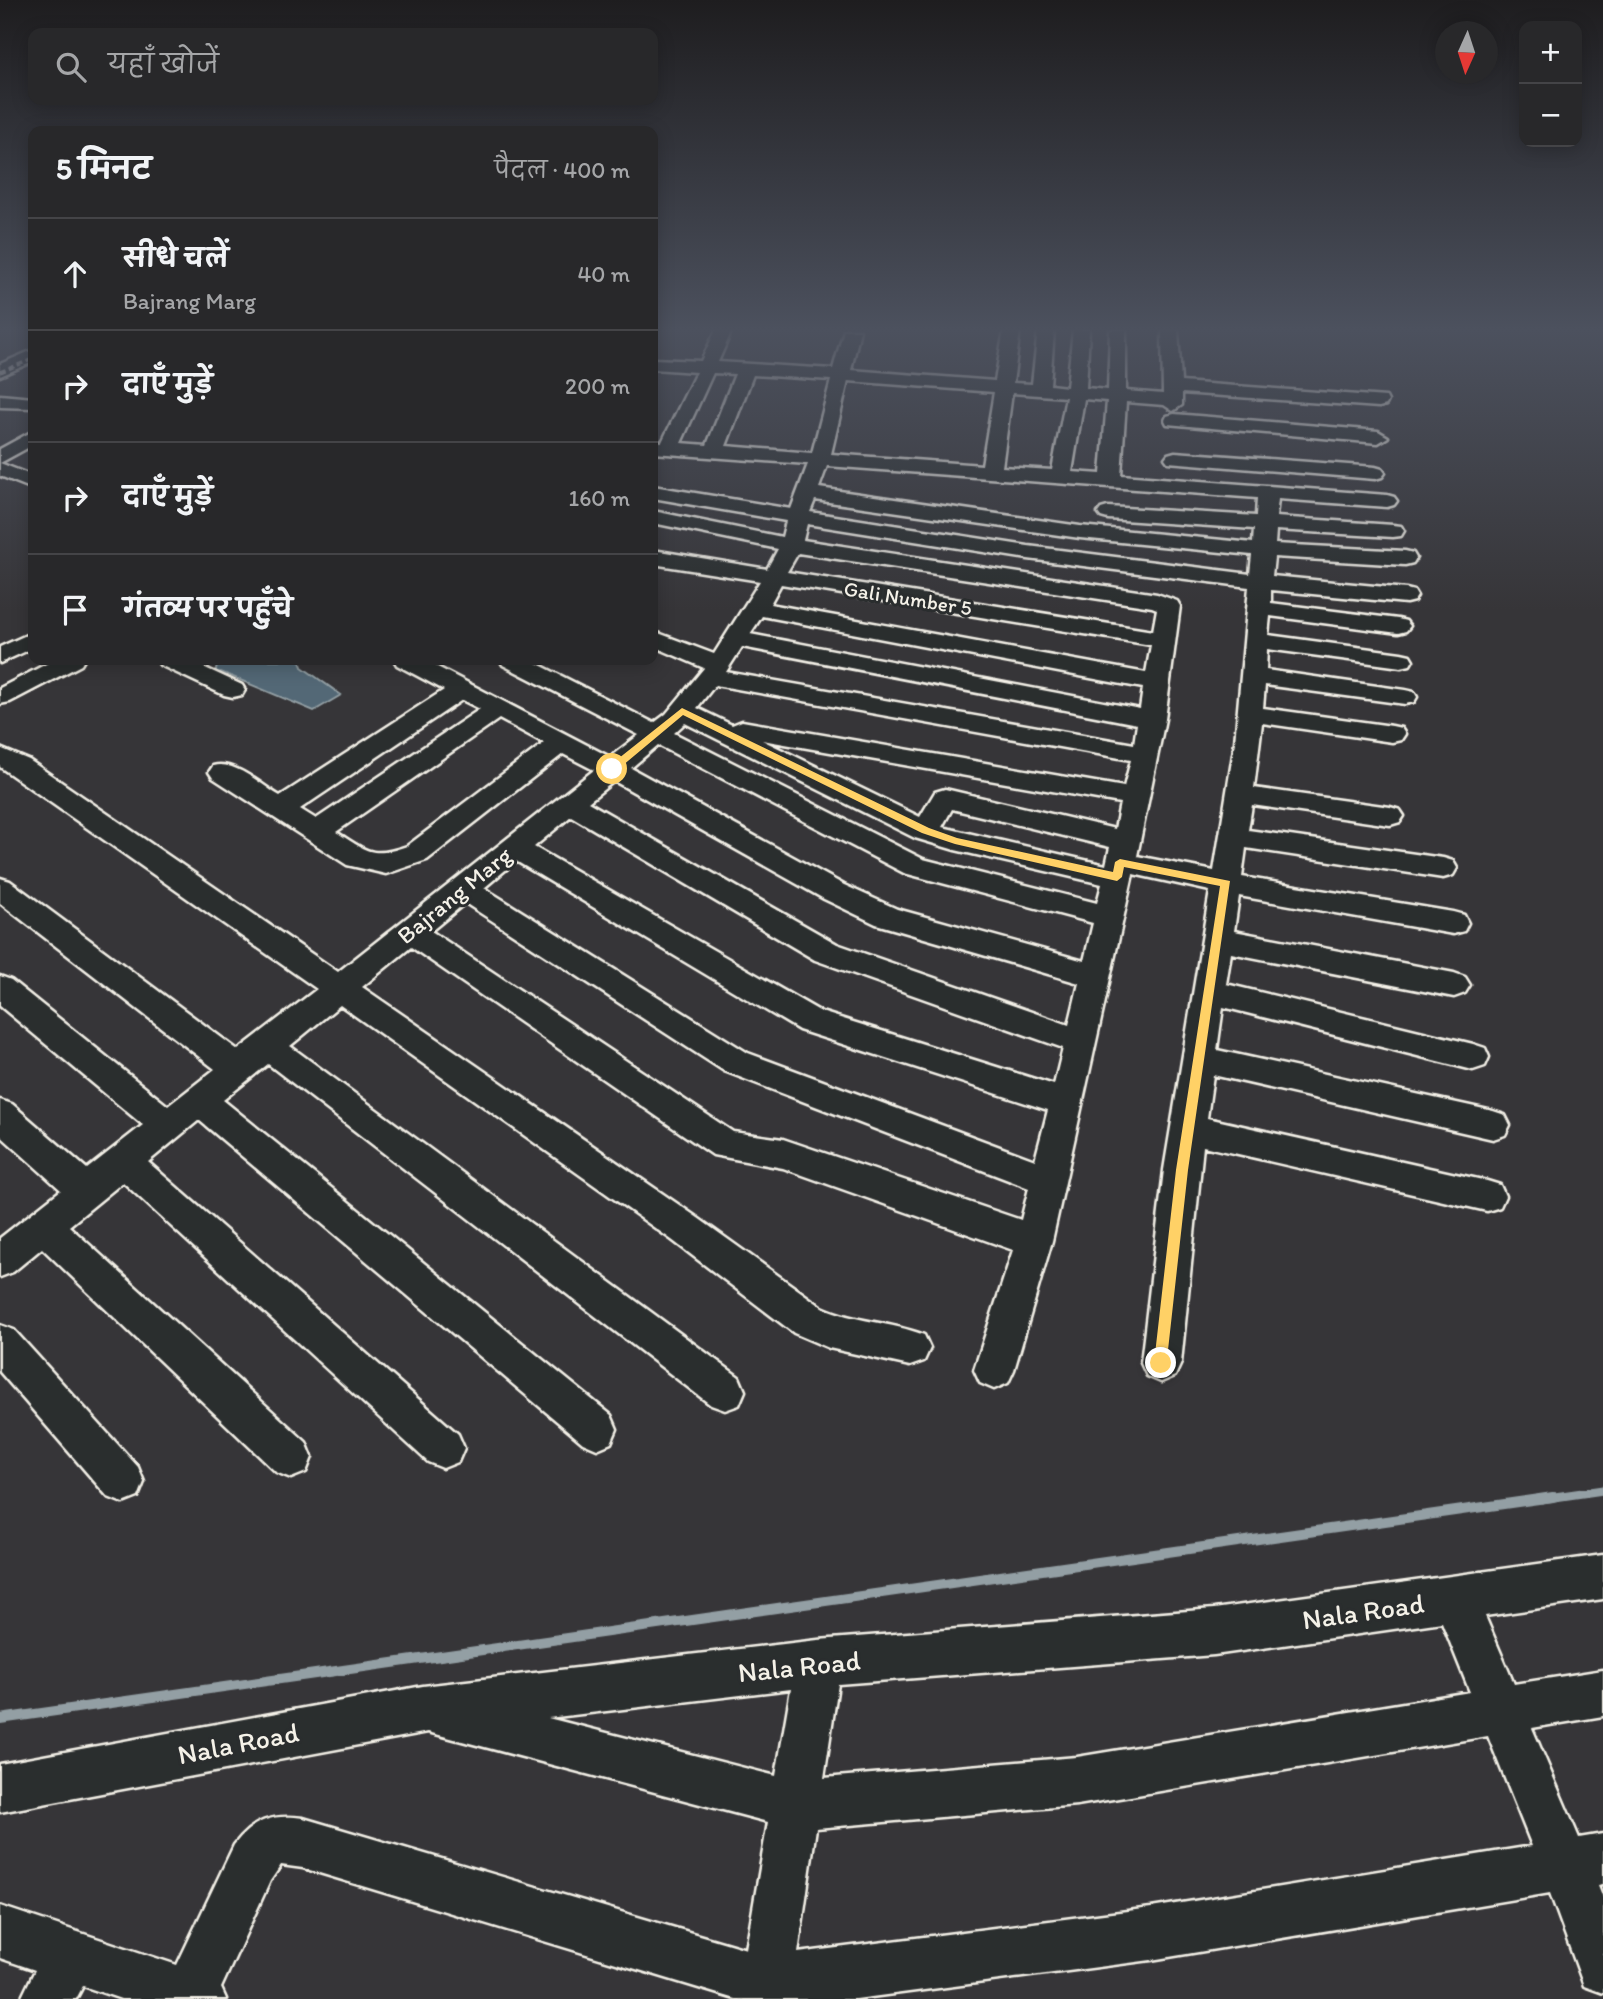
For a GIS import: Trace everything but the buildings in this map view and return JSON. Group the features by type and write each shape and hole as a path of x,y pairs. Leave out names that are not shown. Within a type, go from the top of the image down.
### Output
{"street":[{"path":"675,423 661,448 1387,501"},
{"path":"713,451 724,423"},
{"name":"Bajrang Marg","path":"3,1252 43,1226 656,734 695,717 715,671 774,576 799,518 829,423"},
{"path":"991,473 999,423"},
{"path":"1061,478 1071,423"},
{"path":"1111,481 1115,423"},
{"path":"1174,423 1176,484"},
{"path":"1269,423 1377,437"},
{"path":"1269,423 1377,437"},
{"path":"1269,423 1377,437"},
{"path":"0,457 28,440"},
{"path":"0,469 28,481"},
{"path":"1161,1363 1188,1128 1240,795 1250,714 1268,491"},
{"path":"658,493 799,518 1176,572 1259,596 1398,626"},
{"path":"1108,513 1405,558"},
{"path":"799,518 1169,606"},
{"path":"658,525 799,518 1080,533 1264,535 1393,531"},
{"name":"Gali Number 5","path":"658,558 1164,640"},
{"path":"994,1370 1034,1241 1096,976 1152,719 1176,572"},
{"path":"1259,596 1406,596"},
{"path":"756,608 1157,683"},
{"path":"0,630 28,641"},
{"path":"737,639 1152,719"},
{"path":"1256,640 1401,660"},
{"path":"658,641 715,671 1145,754"},
{"path":"0,656 28,642"},
{"path":"1,697 62,665"},
{"path":"180,665 233,690"},
{"path":"416,665 612,769 834,892 887,916 960,940 1096,976"},
{"path":"532,665 656,734 914,866 1109,917"},
{"path":"1253,676 1405,697"},
{"path":"280,809 462,689"},
{"path":"317,832 498,708"},
{"path":"1250,714 1392,734"},
{"path":"695,717 1134,797"},
{"path":"695,717 925,831 955,841 1121,860 1226,884 1453,923"},
{"path":"222,772 357,858 386,864 401,861 417,853 562,742"},
{"path":"0,756 20,766 340,988 685,1229 808,1320 829,1329 910,1348"},
{"path":"1240,795 1390,816"},
{"path":"925,831 945,798 1121,860"},
{"path":"569,803 826,952 1079,1041"},
{"path":"1233,836 1443,868"},
{"path":"513,847 810,1021 1065,1102"},
{"path":"0,888 238,1068"},
{"path":"463,888 736,1062 1048,1180"},
{"path":"409,931 718,1141 783,1154 1034,1241"},
{"path":"1217,939 1454,985"},
{"path":"0,988 167,1125"},
{"path":"1209,992 1472,1057"},
{"path":"267,1046 725,1391"},
{"path":"1199,1059 1493,1125"},
{"path":"199,1100 597,1429"},
{"path":"0,1114 87,1191"},
{"path":"1188,1128 1487,1196"},
{"path":"123,1161 443,1448"},
{"path":"43,1226 291,1457"},
{"path":"0,1343 123,1482"},
{"name":"Nala Road","path":"0,1788 422,1709 818,1662 1214,1632 1603,1577"},
{"path":"1455,1598 1502,1710 1584,1862 1603,1967"},
{"path":"765,1990 818,1662"},
{"path":"422,1709 794,1805 1077,1781 1603,1693"},
{"path":"0,1932 59,1977 193,1998 252,1863 264,1846 281,1840 303,1843 765,1990 846,1974 1151,1934 1584,1862"}],"water":[{"path":"217,665 301,665 341,695 314,711 221,672 215,674"}],"waterway":[{"path":"1541,1499 1603,1490"},
{"path":"0,1719 1553,1497"}],"route":[{"path":"612,769 682,711 925,831 955,841 1117,877 1120,862 1226,884 1182,1170 1161,1363"}]}
